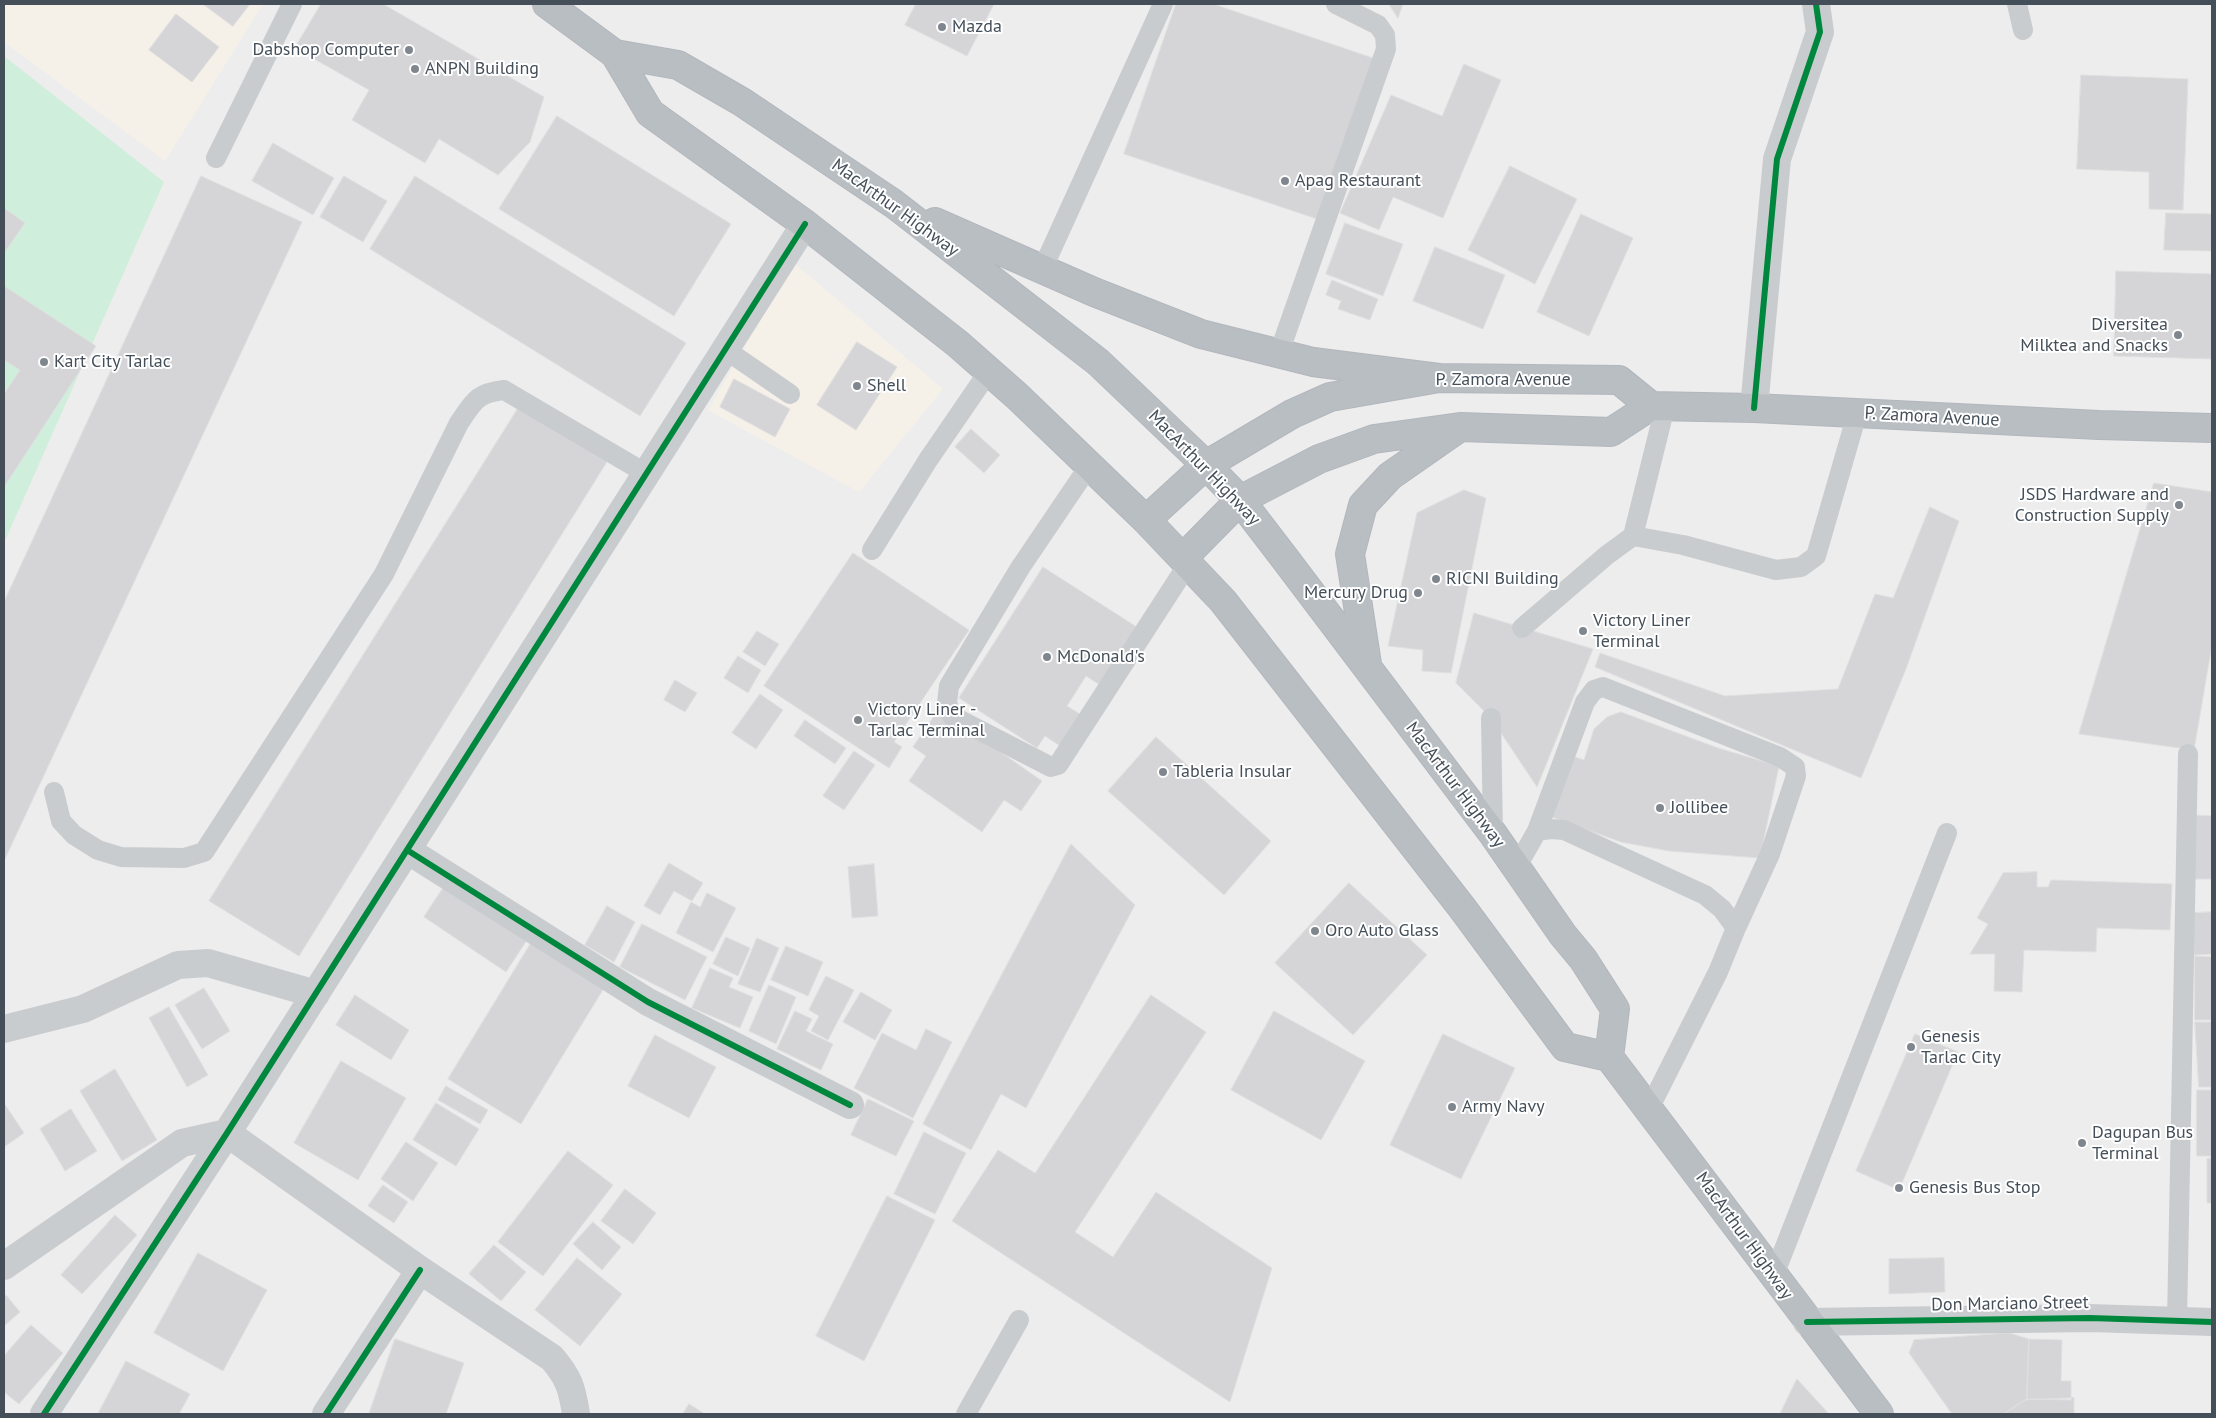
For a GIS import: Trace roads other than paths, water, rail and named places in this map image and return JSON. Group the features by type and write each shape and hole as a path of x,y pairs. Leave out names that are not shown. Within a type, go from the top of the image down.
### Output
{"highway":[{"name":"MacArthur Highway","path":"547,4 615,54 650,113 805,224 958,344 989,371 1146,520 1217,594 1463,909 1565,1047 1609,1057 1774,1275 1807,1322 1879,1414"},
{"name":"MacArthur Highway","path":"615,54 678,65 742,102 894,204 1098,362 1206,465 1240,500 1493,834 1563,935 1583,959 1615,1009 1609,1057"},
{"path":"894,204 1042,270 1201,334 1313,362 1439,378"},
{"name":"P. Zamora Avenue","path":"1146,520 1206,465 1292,414 1330,397 1439,378 1619,380 1658,406 1754,408 1856,414 2212,428"},
{"path":"1185,561 1240,500 1319,458 1374,439 1460,427 1611,432 1658,406"},
{"path":"1368,668 1350,554 1363,505 1390,476 1460,427"}],"street":[{"path":"1754,408 1777,158 1820,32 1816,4"},
{"path":"44,1414 316,994 805,224"},
{"path":"407,850 648,1002 850,1105"},
{"path":"4,1029 56,1014 83,1009 178,965 208,963 316,994"},
{"path":"4,1266 182,1143 227,1133 420,1270 552,1358 566,1374 573,1394 576,1414"},
{"path":"326,1414 420,1270"},
{"name":"Don Marciano Street","path":"1807,1322 2090,1318 2212,1322"}],"lane":[{"path":"216,158 292,4"},
{"path":"1042,270 1163,4"},
{"path":"1279,353 1386,48 1385,34 1378,25 1336,4"},
{"path":"2017,4 2023,30"},
{"path":"726,350 790,394"},
{"path":"872,550 928,460 989,371"},
{"path":"54,792 61,821 74,835 98,850 121,857 184,858 204,852 384,574 459,423 474,402 487,392 504,390 647,474"},
{"path":"1522,628 1606,555 1634,536 1658,406"},
{"path":"1634,536 1683,546 1776,570 1801,567 1816,556 1856,414"},
{"path":"1089,466 1020,568 949,686 947,703 952,716 1051,767 1058,766 1185,561"},
{"path":"1516,868 1537,831 1585,702 1594,690 1603,687 1780,757 1795,766 1796,776 1770,854 1718,972 1649,1110"},
{"path":"1491,718 1493,834"},
{"path":"2177,1321 2188,754"},
{"path":"1537,831 1550,829 1564,830 1705,896 1722,909 1736,928"},
{"path":"1774,1275 1947,833"},
{"path":"966,1414 1019,1320"}],"place":[{"name":"Mazda","path":"942,27"},
{"name":"Dabshop Computer","path":"409,50"},
{"name":"ANPN Building","path":"415,69"},
{"name":"Apag Restaurant","path":"1285,181"},
{"name":"Diversitea Milktea and Snacks","path":"2178,335"},
{"name":"Kart City Tarlac","path":"44,362"},
{"name":"Shell","path":"857,386"},
{"name":"JSDS Hardware and Construction Supply","path":"2179,505"},
{"name":"RICNI Building","path":"1436,579"},
{"name":"Mercury Drug","path":"1418,593"},
{"name":"Victory Liner Terminal","path":"1583,631"},
{"name":"McDonald's","path":"1047,657"},
{"name":"Victory Liner - Tarlac Terminal","path":"858,720"},
{"name":"Tableria Insular","path":"1163,772"},
{"name":"Jollibee","path":"1660,808"},
{"name":"Oro Auto Glass","path":"1315,931"},
{"name":"Genesis Tarlac City","path":"1911,1047"},
{"name":"Army Navy","path":"1452,1107"},
{"name":"Dagupan Bus Terminal","path":"2082,1143"},
{"name":"Genesis Bus Stop","path":"1899,1188"}]}
